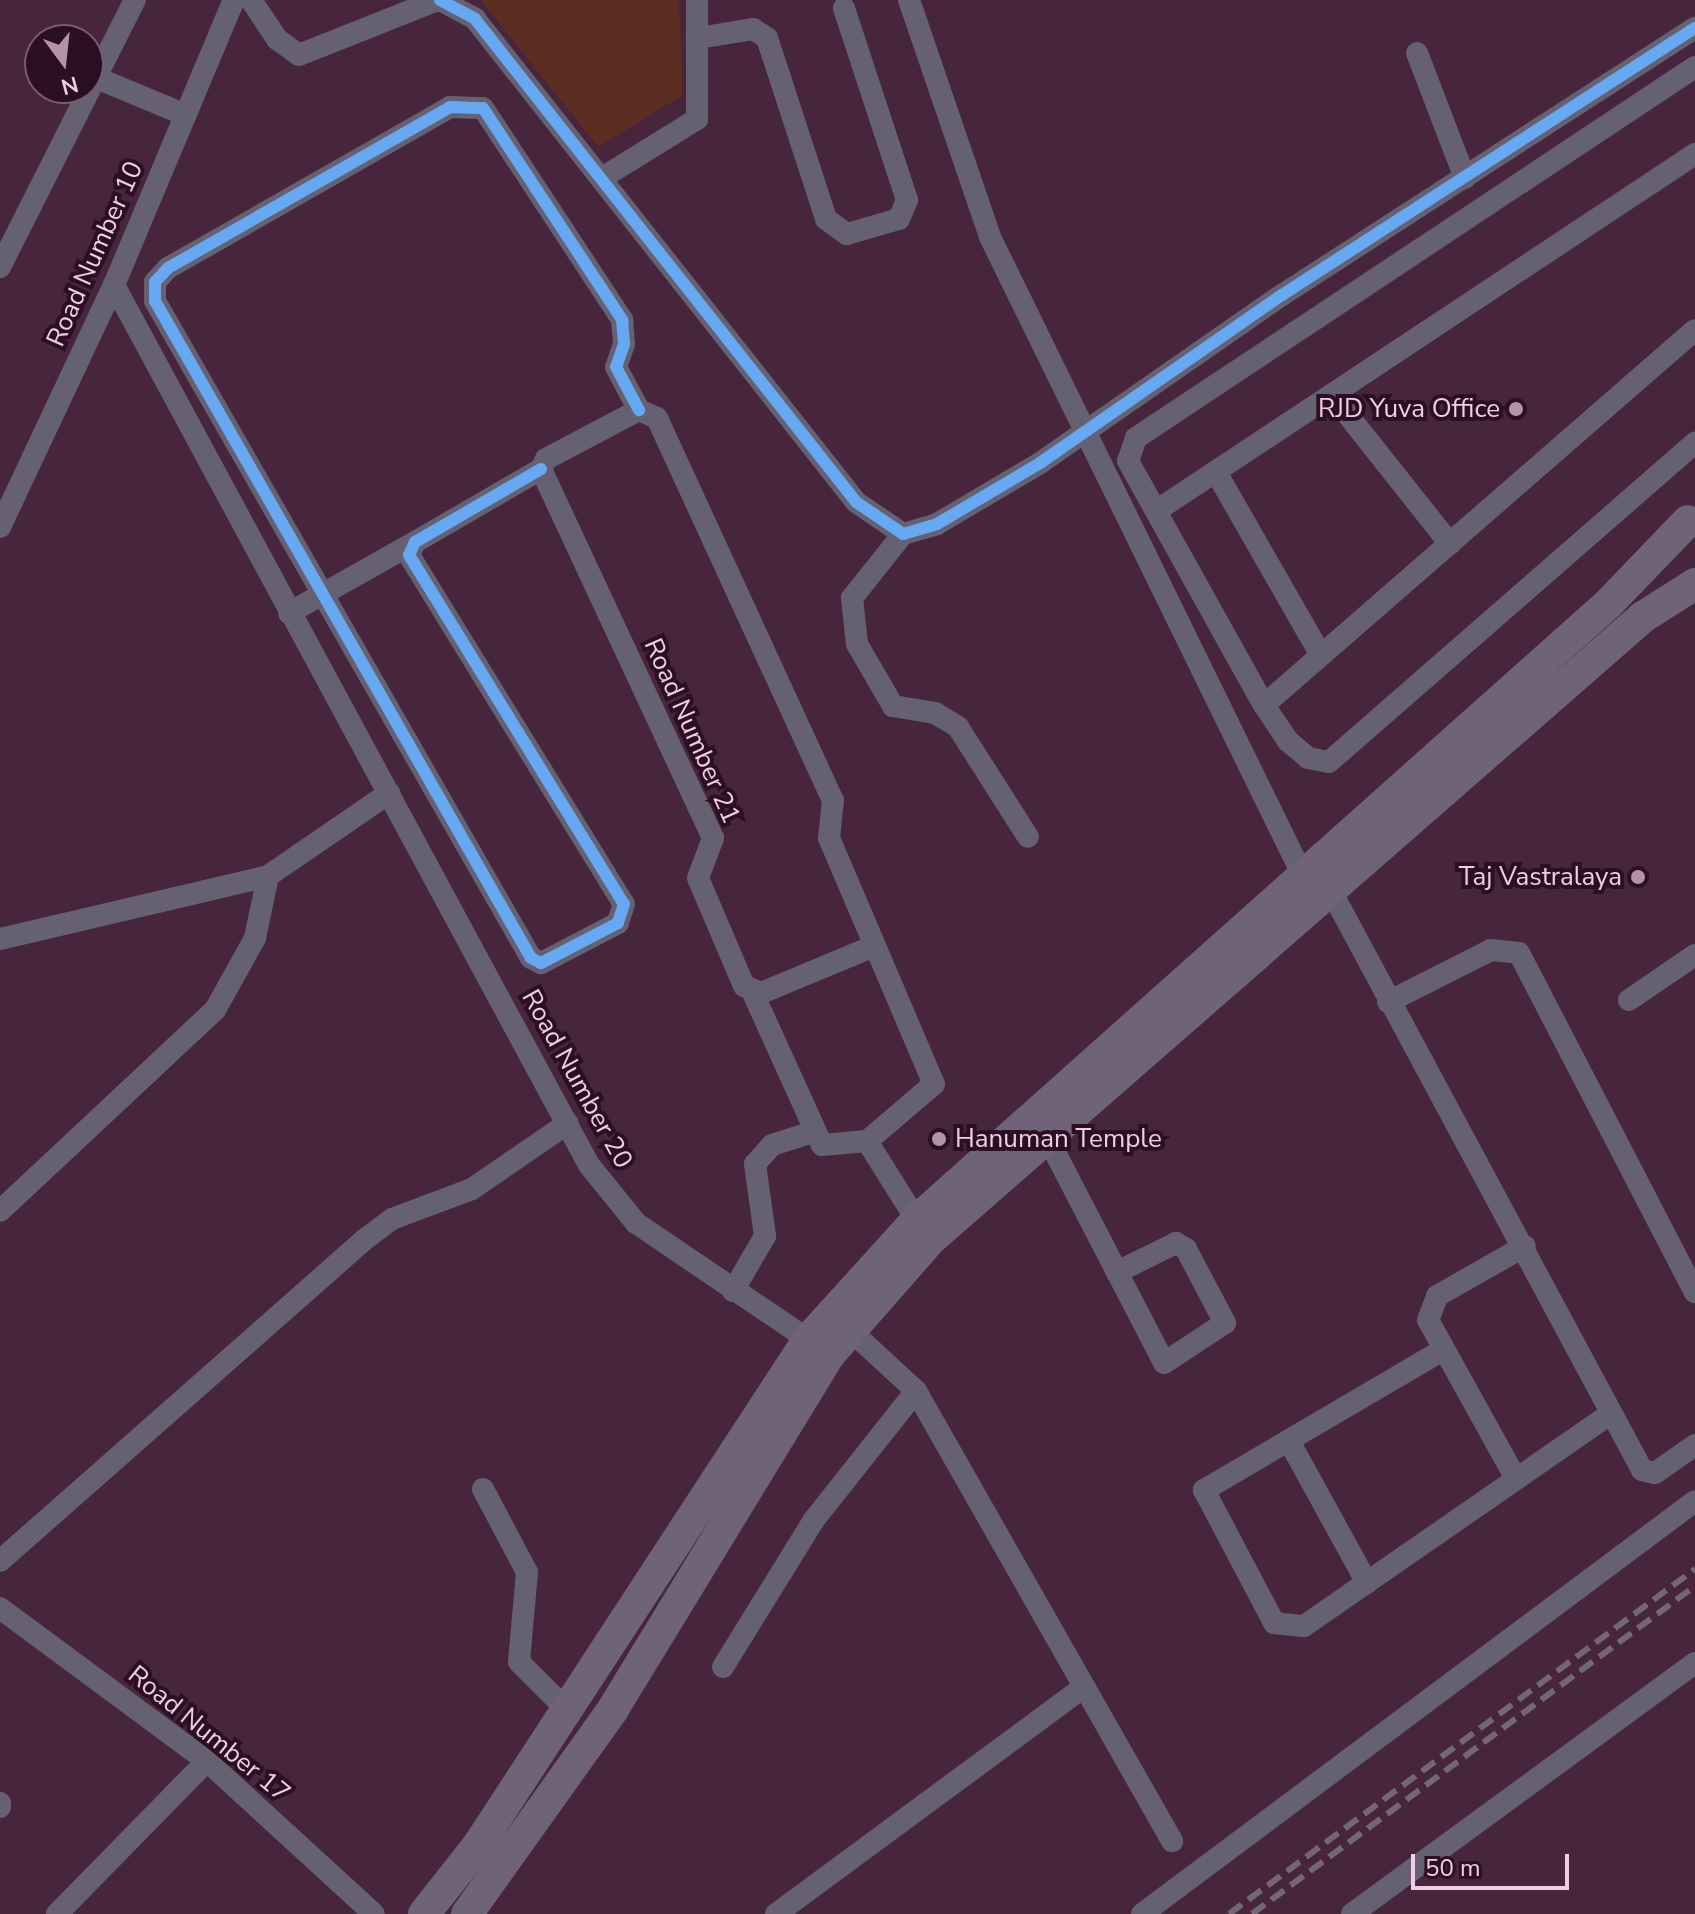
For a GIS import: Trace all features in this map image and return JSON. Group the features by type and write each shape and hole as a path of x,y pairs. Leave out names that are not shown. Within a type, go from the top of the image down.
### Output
{"highway":[{"path":"467,1914 613,1709 829,1341 923,1230 1047,1137 1317,890 1608,604 1691,517"},
{"path":"1691,517 1685,553 1695,569"},
{"path":"424,1914 829,1341 923,1230 1317,890 1643,617 1695,584"}],"street":[{"path":"104,68 135,0"},
{"name":"Road Number 10","path":"0,527 114,285 234,0"},
{"path":"251,0 277,39 299,55 438,0 465,9 856,502 903,534"},
{"path":"602,178 697,119 697,0"},
{"path":"909,0 962,168 1084,432 1317,890 1388,1002 1525,1246 1609,1415 1647,1473 1695,1445"},
{"path":"699,38 753,29 767,38 826,219 847,234 899,219 907,200 844,8"},
{"path":"1028,837 958,727 935,713 893,706 857,644 852,598 903,534 937,524 1084,432 1695,28"},
{"path":"1417,53 1465,178"},
{"path":"1695,67 1136,438 1128,461 1264,705 1308,758 1340,757 1695,443"},
{"path":"104,81 186,115"},
{"path":"0,267 86,104"},
{"path":"415,542 412,569 624,904 618,923 551,961 531,958 155,301 155,282 168,268 450,107 483,108 622,320 624,344 616,367 639,410 657,418 833,800 829,838 934,1084 867,1141 834,1148 813,1132 772,1145 755,1164 765,1236 733,1291"},
{"path":"1156,511 1695,154"},
{"name":"Road Number 20","path":"114,285 289,613 609,1194 636,1223 733,1291 916,1391 1172,1841"},
{"path":"1264,705 1695,330"},
{"path":"1332,395 1450,544"},
{"path":"289,613 639,410"},
{"name":"Road Number 21","path":"544,464 713,838 698,878 752,991 813,1132"},
{"path":"1216,472 1321,655"},
{"path":"0,939 268,876 389,793"},
{"path":"0,1211 215,1010 255,938 268,876"},
{"path":"752,991 874,946"},
{"path":"1388,1002 1491,950 1519,953 1695,1292"},
{"path":"1629,1000 1695,955"},
{"path":"0,1561 364,1240 392,1219 472,1189 568,1123"},
{"path":"1047,1137 1164,1363 1221,1329 1225,1317 1176,1243 1117,1272"},
{"path":"867,1141 923,1230"},
{"path":"1515,1477 1441,1351 1428,1320 1437,1296 1525,1246"},
{"path":"1441,1351 1289,1441 1212,1481 1203,1500 1274,1623 1304,1626 1515,1477 1609,1415"},
{"path":"723,1667 813,1521 916,1391"},
{"path":"1289,1441 1367,1583"},
{"path":"483,1489 527,1572 519,1662 567,1710"},
{"path":"1142,1914 1695,1501"},
{"name":"Road Number 17","path":"0,1608 207,1761 374,1914"},
{"path":"1352,1914 1695,1663"},
{"path":"776,1914 1084,1687"},
{"path":"57,1914 207,1761"}],"shaded area":[{"path":"481,0 679,0 683,95 598,147"}],"railway":[{"path":"1229,1914 1695,1569"},
{"path":"1252,1914 1695,1586"}],"cycle path":[{"path":"440,0 475,19 856,502 903,534 937,524 1040,463 1282,295 1695,28"},
{"path":"541,469 415,542 409,555 624,904 618,923 541,963 531,958 155,301 155,282 168,268 450,107 483,108 622,320 624,344 616,367 639,410"}],"place":[{"name":"RJD Yuva Office","path":"1516,409"},
{"name":"Taj Vastralaya","path":"1638,877"},
{"name":"Hanuman Temple","path":"939,1139"}]}
